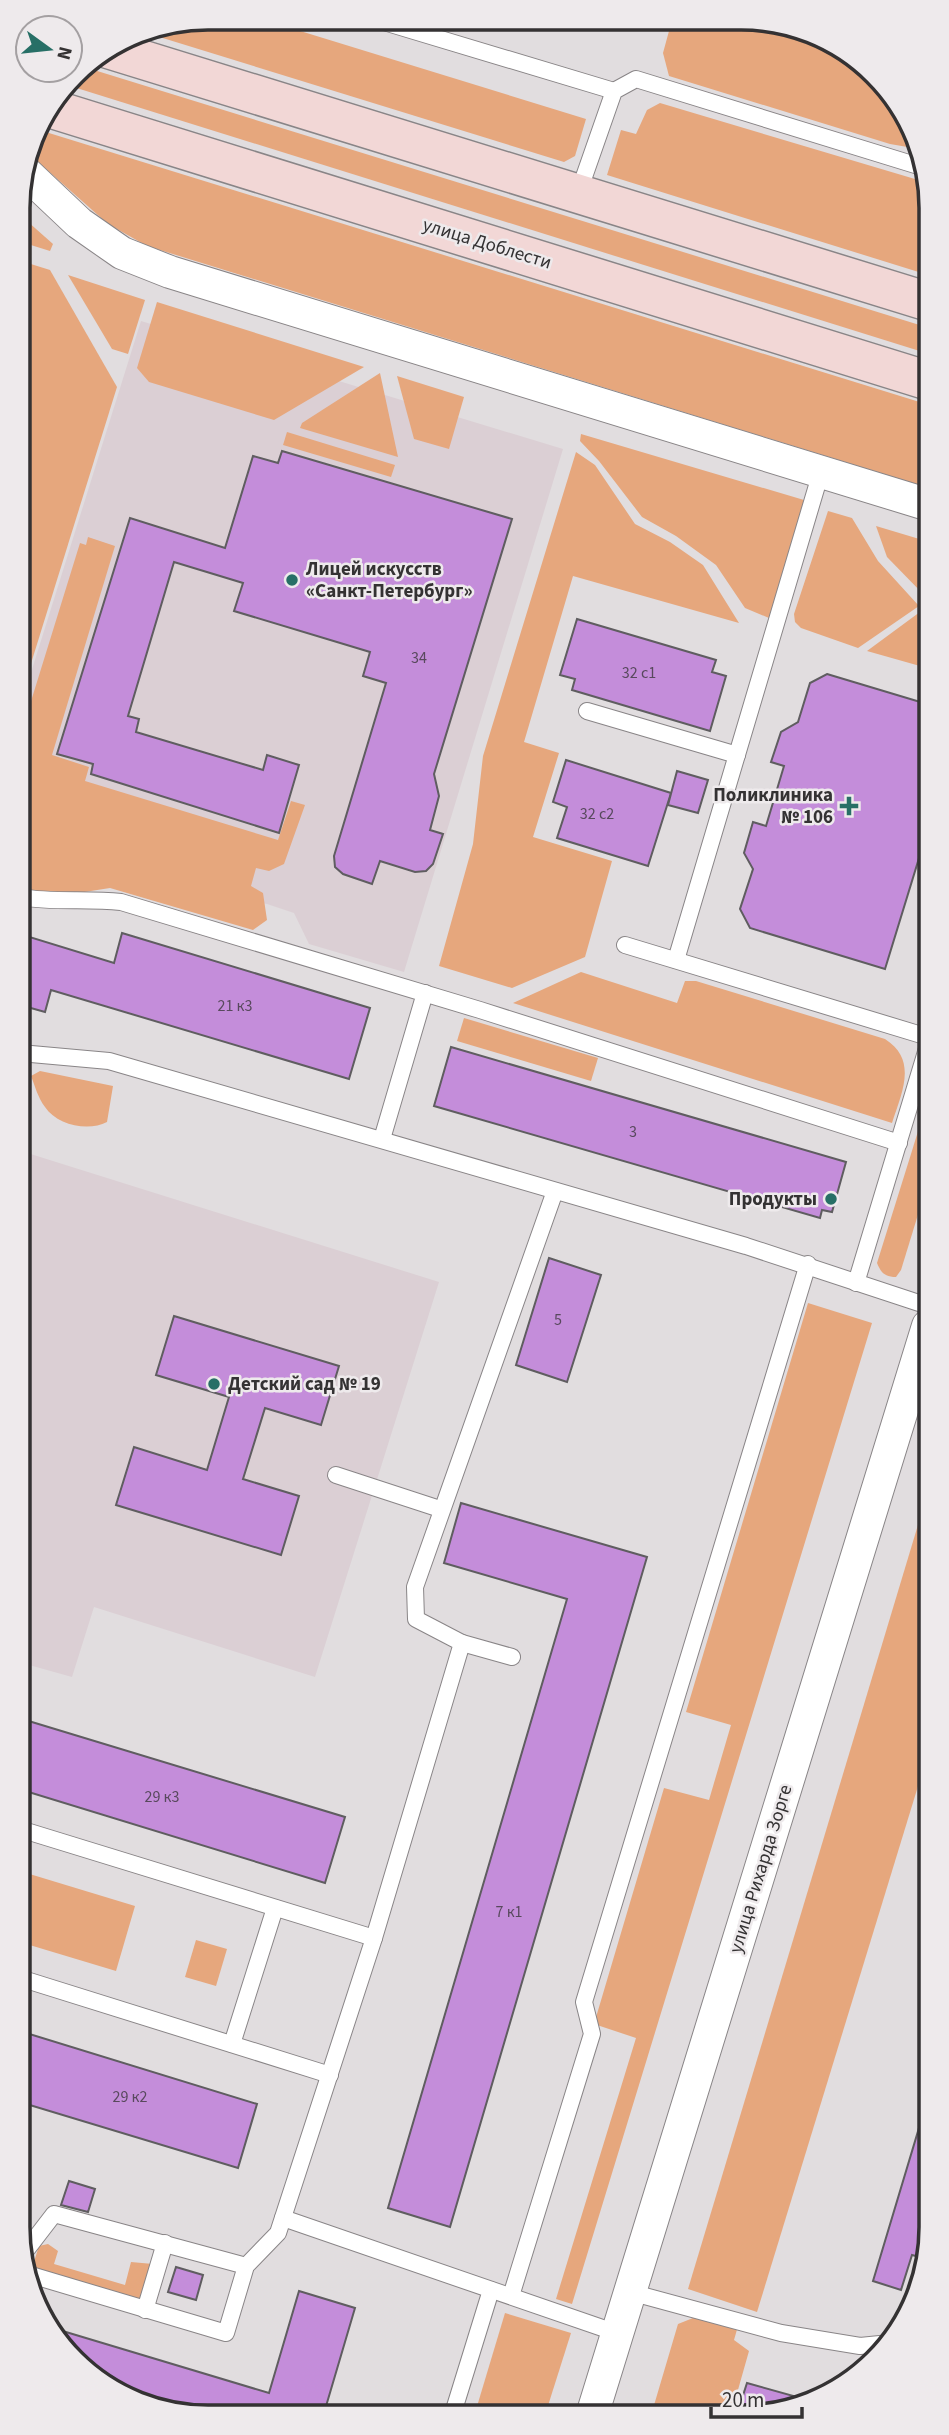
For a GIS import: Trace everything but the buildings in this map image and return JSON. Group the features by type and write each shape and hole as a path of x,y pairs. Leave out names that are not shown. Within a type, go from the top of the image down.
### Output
{"main road":[{"path":"121,53 919,299"},
{"name":"улица Доблести","path":"59,111 919,378"}],"street":[{"path":"32,179 79,223 122,253 170,272 919,502"},
{"name":"улица Рихарда Зорге","path":"595,2405 919,1358"}],"lane":[{"path":"411,30 614,91"},
{"path":"578,194 614,91 636,79 914,164"},
{"path":"676,960 821,472"},
{"path":"587,711 737,755"},
{"path":"30,899 49,902 95,899 121,902 425,993 899,1143"},
{"path":"625,945 919,1034"},
{"path":"382,1139 425,993"},
{"path":"30,1054 109,1061 808,1265 919,1303"},
{"path":"856,1283 919,1075"},
{"path":"512,1657 462,1643 416,1619 415,1587 440,1509 555,1191"},
{"path":"511,2296 592,2034 584,2002 808,1265"},
{"path":"336,1475 440,1509"},
{"path":"37,2277 226,2333 246,2266 278,2233 284,2218 374,1938 462,1643"},
{"path":"30,1832 374,1938"},
{"path":"232,2044 275,1908"},
{"path":"30,1981 330,2075"},
{"path":"31,2244 54,2214 246,2266"},
{"path":"284,2218 617,2333"},
{"path":"145,2310 165,2243"},
{"path":"455,2405 491,2290"},
{"path":"631,2292 781,2333 860,2346 875,2344"}],"shaded area":[{"path":"297,30 586,119 575,156 564,162 159,37 184,31"},
{"path":"669,30 765,31 799,39 840,60 867,82 895,119 908,147 890,144 669,76 663,53"},
{"path":"95,70 919,325 919,351 76,88 84,84 84,80"},
{"path":"660,103 917,180 919,272 607,175 621,130 636,134 647,110"},
{"path":"47,132 919,402 919,485 147,246 108,224 36,161"},
{"path":"30,224 53,244 50,251 30,245"},
{"path":"30,264 50,270 117,387 30,667"},
{"path":"68,275 145,300 128,354 112,349"},
{"path":"157,302 364,367 274,420 149,382 137,368"},
{"name":"Лицей искусств «Санкт-Петербург»","path":"141,321 563,449 404,972 309,944 294,913 267,904 30,856 30,676"},
{"path":"380,373 398,457 300,428 302,423"},
{"path":"397,376 464,397 449,449 414,439"},
{"path":"287,432 395,465 391,477 283,445"},
{"path":"581,434 804,500 769,618 745,608 716,565 676,536 642,517 580,441"},
{"path":"576,452 595,465 635,524 670,542 703,565 739,623 573,576 524,742 559,753 533,837 612,861 585,957 512,988 439,966 473,844 483,756"},
{"path":"828,511 852,518 878,561 919,606 858,648 801,628 795,622 794,614"},
{"path":"876,526 919,539 919,590 887,557"},
{"path":"88,537 115,546 52,755 89,767 85,781 278,840 291,801 305,805 284,864 269,871 256,868 251,886 263,893 267,920 253,930 110,888 59,896 30,890 30,704 80,543 86,545"},
{"path":"919,613 919,666 867,651"},
{"path":"581,972 677,1003 685,981 696,981 885,1039 895,1047 901,1057 905,1077 892,1123 513,1003"},
{"path":"464,1018 598,1058 591,1081 457,1041"},
{"path":"40,1071 113,1086 107,1122 91,1126 73,1125 50,1113 40,1100 31,1076"},
{"path":"919,1128 919,1211 901,1270 896,1277 889,1276 882,1272 877,1263"},
{"name":"Детский сад № 19","path":"30,1154 439,1282 315,1677 94,1607 72,1677 30,1665"},
{"path":"808,1303 872,1323 572,2304 556,2299 636,2038 594,2024 664,1788 709,1800 731,1725 686,1712"},
{"path":"919,1522 919,1783 757,2312 688,2289"},
{"path":"30,1874 135,1906 116,1971 30,1945"},
{"path":"196,1940 227,1949 216,1986 185,1977"},
{"path":"48,2244 58,2251 54,2264 125,2285 131,2262 153,2264 141,2303 36,2272 34,2263 39,2246"},
{"path":"505,2313 571,2333 548,2405 477,2405"},
{"path":"693,2318 738,2326 734,2340 749,2351 734,2405 654,2405 678,2324"}],"place":[{"name":"Лицей искусств «Санкт-Петербург»","path":"292,580"},
{"name":"Поликлиника № 106","path":"849,806"},
{"name":"Продукты","path":"831,1199"},
{"name":"Детский сад № 19","path":"214,1384"}]}
